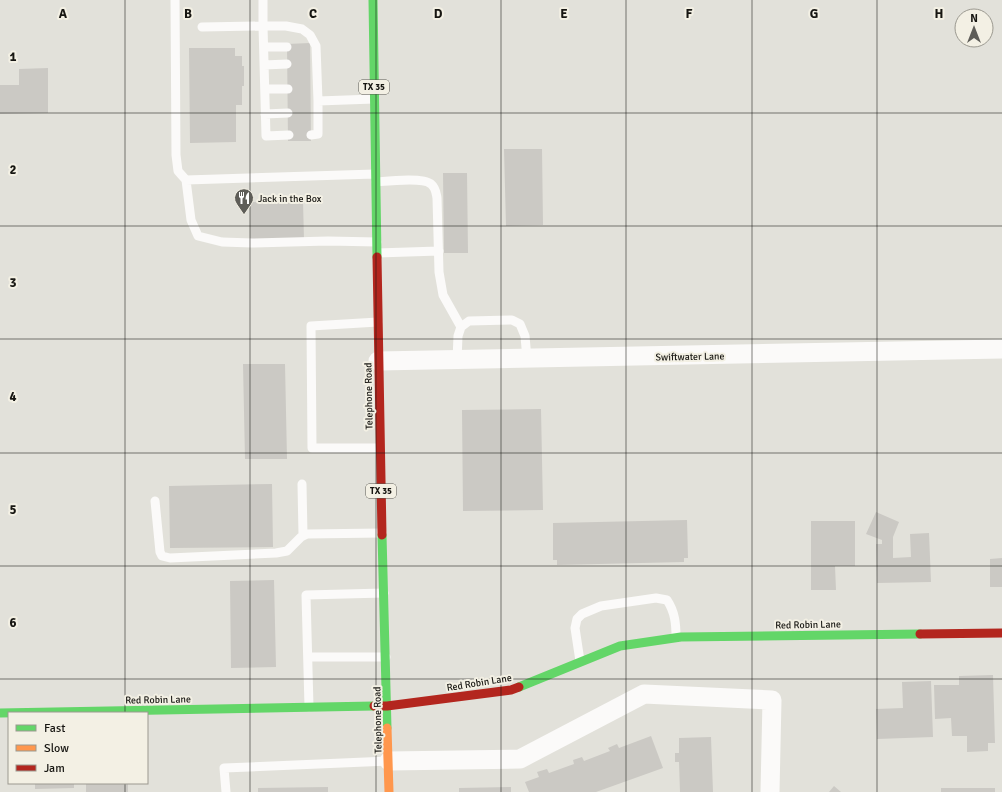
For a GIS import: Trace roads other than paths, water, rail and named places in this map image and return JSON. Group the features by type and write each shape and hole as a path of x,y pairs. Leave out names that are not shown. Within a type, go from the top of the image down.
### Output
{"street":[{"name":"Telephone Road","path":"373,0 378,361 389,792"},
{"name":"Swiftwater Lane","path":"378,361 1002,349"},
{"name":"Red Robin Lane","path":"52,712 387,706 511,690 620,646 676,637 1002,633"},
{"path":"389,761 520,759 644,694 772,700 770,792"}],"lane":[{"path":"175,0 176,155 178,171 186,180 191,220 198,236 222,242 377,242"},
{"path":"263,0 266,136 289,135"},
{"path":"202,27 286,26 302,29 310,35 314,88 318,101 314,112 318,134 312,134"},
{"path":"264,47 287,47"},
{"path":"264,65 288,64"},
{"path":"265,89 288,89"},
{"path":"318,101 374,99"},
{"path":"265,114 288,113"},
{"path":"186,180 376,178 422,181 430,183 435,189 438,198 439,272 443,295 461,327"},
{"path":"377,253 439,251"},
{"path":"457,360 458,336 461,327 469,322 512,320 520,324 525,336 527,359"},
{"path":"378,322 311,326 312,448 380,448"},
{"path":"302,484 304,535"},
{"path":"155,501 160,552 162,556 166,558 276,553 287,550 300,537 313,533 382,532"},
{"path":"309,707 306,595 384,593"},
{"path":"580,662 575,628 576,619 582,614 600,606 656,598 667,600 672,607 675,620 676,637"},
{"path":"308,657 386,657"},
{"path":"226,792 224,768 389,761"}],"place":[{"name":"Jack in the Box","path":"244,215"}]}
